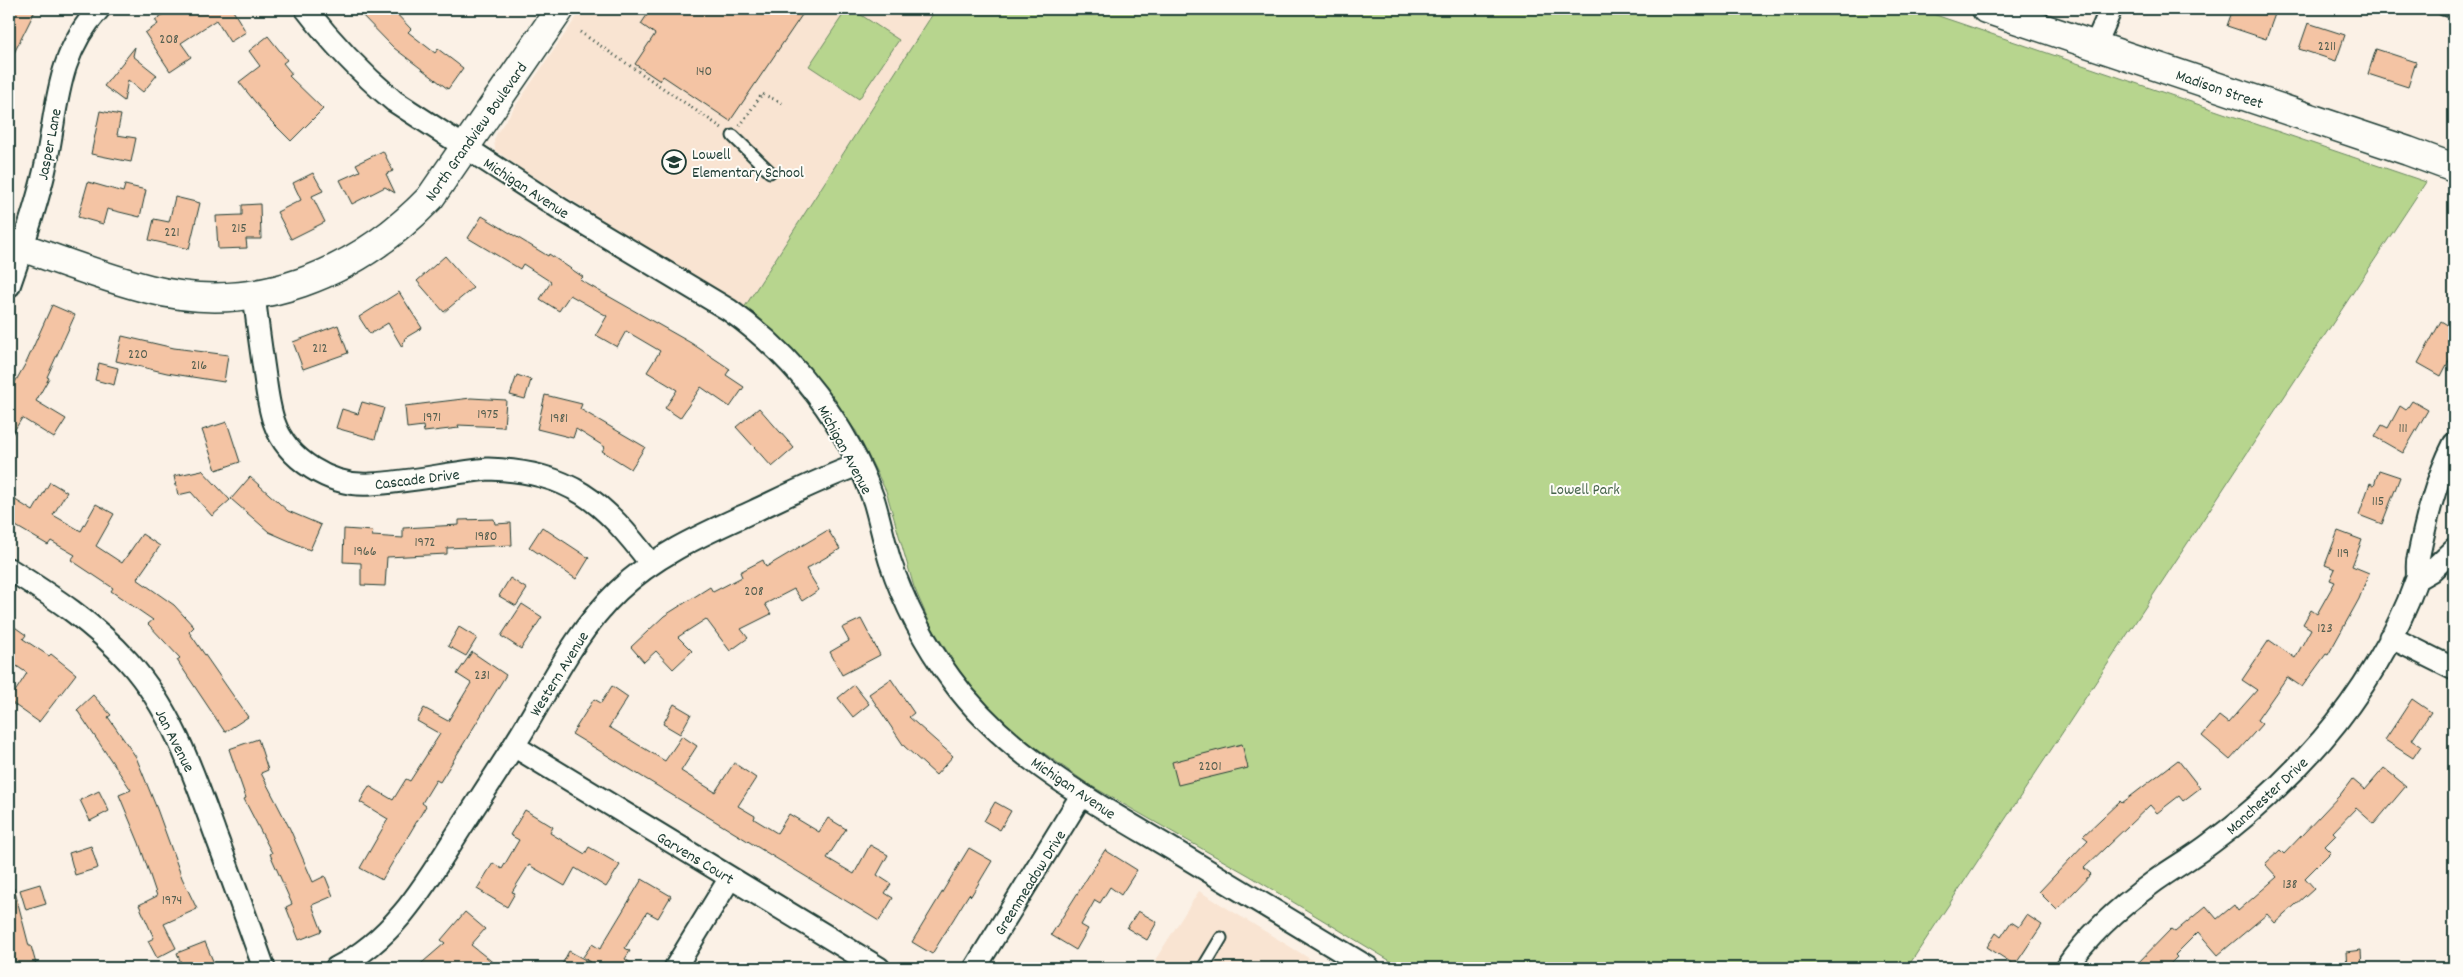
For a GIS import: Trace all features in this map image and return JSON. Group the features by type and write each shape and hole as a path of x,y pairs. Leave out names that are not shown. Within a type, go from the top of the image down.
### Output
{"street":[{"name":"Jasper Lane","path":"9,286 16,245 44,172 65,63 73,45 99,9"},
{"name":"Michigan Avenue","path":"306,9 327,36 370,80 394,101 465,148 748,324 789,362 811,387 827,410 858,466 874,502 890,562 910,609 942,666 954,683 998,731 1082,796 1369,968"},
{"name":"North Grandview Boulevard","path":"16,245 150,289 191,296 254,294 310,281 338,269 387,238 408,221 430,198 560,9"},
{"name":"Madison Street","path":"1986,9 2454,168"},
{"path":"2096,46 2111,9"},
{"name":"Cascade Drive","path":"254,294 265,380 274,423 286,444 303,462 315,470 341,480 370,484 488,469 506,470 557,480 581,493 607,511 624,528 651,564"},
{"name":"Manchester Drive","path":"2066,968 2119,909 2155,881 2211,844 2255,809 2290,776 2341,716 2390,637 2417,579 2417,562 2431,508 2444,464 2454,444"},
{"name":"Western Avenue","path":"336,968 358,956 383,935 405,913 421,893 591,620 618,591 651,564 677,548 830,476 858,466"},
{"path":"2417,579 2431,571 2454,549"},
{"name":"Jan Avenue","path":"9,569 68,606 111,643 143,680 172,725 188,760 264,968"},
{"path":"2390,637 2454,669"},
{"name":"Garvens Court","path":"514,746 879,968"},
{"name":"Greenmeadow Drive","path":"975,968 1082,796"},
{"path":"675,968 730,878"}],"lane":[{"path":"2443,9 2454,12"},
{"path":"733,136 770,172"},
{"path":"1203,968 1221,938"}],"path":[{"path":"580,32 676,95 733,136 762,94 784,104"}],"shaded area":[{"name":"Lowell Elementary School","path":"582,9 936,9 744,308 520,168 495,150 494,140 497,133"},
{"path":"1199,891 1325,968 1150,968"}],"green space":[{"path":"847,9 852,9 899,40 859,99 809,66"},
{"name":"Lowell Park","path":"936,9 1918,9 2426,182 1907,968 1402,968 1250,876 1088,784 1011,730 987,706 964,678 931,626 914,587 886,491 856,431 797,357 744,308"}],"building":[{"path":"9,9 36,9 9,63"},
{"path":"171,9 232,9 246,32 230,42 216,20 181,43 191,57 170,71 145,33 158,24 155,20"},
{"path":"356,9 392,9 411,29 408,32 435,53 438,49 463,68 448,89 394,48"},
{"path":"651,9 806,9 730,121 663,76 660,81 635,64 655,34 641,24"},
{"path":"2233,9 2259,9 2275,14 2266,39 2227,26"},
{"path":"2308,23 2345,35 2336,61 2299,49"},
{"path":"268,36 287,60 283,63 292,74 289,76 323,109 291,141 268,118 239,82 260,66 249,51"},
{"path":"135,47 133,56 157,75 143,92 128,80 124,101 104,86"},
{"path":"2376,49 2416,62 2408,87 2368,74"},
{"path":"100,111 121,115 117,135 136,138 131,162 91,154"},
{"path":"383,151 393,171 386,174 395,193 385,187 352,204 340,180 360,171 356,164"},
{"path":"313,173 323,191 312,196 325,222 291,239 277,212 301,200 293,183"},
{"path":"88,182 123,192 125,185 146,190 140,217 107,209 103,224 78,217"},
{"path":"175,197 200,203 189,249 149,240 154,219 169,222"},
{"path":"260,204 261,239 246,239 247,248 218,249 216,216 242,215 242,205"},
{"path":"482,216 548,256 549,254 583,277 580,280 691,343 730,369 726,375 744,387 730,407 701,387 680,418 665,408 677,390 647,372 660,351 626,331 617,347 596,335 607,316 570,295 559,311 540,299 551,282 523,264 520,269 468,238"},
{"path":"445,256 473,288 444,312 417,281"},
{"path":"399,292 422,328 405,338 402,347 388,323 370,334 359,317"},
{"path":"52,305 75,315 47,377 49,378 36,401 66,419 54,438 22,418 9,439 9,393 27,361"},
{"path":"2441,321 2454,329 2454,351 2441,376 2418,363"},
{"path":"338,325 348,353 303,369 293,342"},
{"path":"122,336 174,348 228,355 224,382 167,373 116,361"},
{"path":"99,363 118,368 114,385 95,380"},
{"path":"517,375 531,380 525,399 510,395"},
{"path":"545,395 582,404 580,409 645,447 631,469 602,451 605,447 576,429 573,438 537,429"},
{"path":"471,398 506,400 504,427 458,425 459,428 424,432 423,426 407,428 405,406"},
{"path":"2412,401 2428,410 2403,453 2375,437 2382,425 2388,428 2400,406 2406,410"},
{"path":"362,402 384,408 375,439 336,428 342,409 358,414"},
{"path":"759,408 794,448 772,467 736,427"},
{"path":"227,422 240,462 216,470 202,430"},
{"path":"202,470 230,500 212,516 191,492 178,495 174,476"},
{"path":"2379,470 2400,477 2382,524 2359,515 2370,483 2374,485"},
{"path":"250,477 288,511 321,525 310,550 269,532 231,499"},
{"path":"50,482 67,492 53,515 81,531 96,504 114,514 96,546 122,563 142,534 160,546 137,579 174,605 194,627 189,632 248,717 225,732 177,660 180,658 148,624 153,620 111,591 113,588 71,560 75,555 51,541 48,545 9,522 9,496 33,511"},
{"path":"494,519 495,524 511,523 512,545 447,548 447,554 387,557 385,586 361,585 361,563 343,562 344,529 373,531 372,536 403,538 403,528 459,525 459,520"},
{"path":"542,527 589,558 576,579 529,547"},
{"path":"828,530 840,549 806,569 819,590 802,601 794,589 765,604 771,614 741,629 748,638 730,651 706,619 678,637 692,651 673,669 656,651 644,662 631,647 664,616 710,587 713,592 742,577 740,572 763,560 766,567"},
{"path":"2338,531 2362,540 2352,566 2369,573 2359,599 2328,655 2326,654 2302,687 2287,677 2257,720 2262,724 2230,760 2202,736 2219,716 2228,723 2257,690 2242,680 2269,640 2295,658 2311,629 2303,624 2311,610 2317,614 2335,582 2330,580 2335,569 2325,565"},
{"path":"510,578 527,589 516,606 499,596"},
{"path":"522,604 542,617 521,649 501,636"},
{"path":"861,619 880,655 842,675 830,652 849,641 842,628"},
{"path":"9,623 26,635 23,639 49,656 51,654 76,674 39,722 9,701 27,673 9,661"},
{"path":"459,627 477,638 466,656 448,646"},
{"path":"472,652 506,675 440,782 436,780 422,803 426,806 382,880 360,868 388,819 360,802 369,786 393,800 406,779 410,781 440,734 417,721 424,708 448,721 471,683 457,674"},
{"path":"891,679 914,713 909,717 953,756 936,775 904,746 869,694"},
{"path":"854,685 869,704 853,717 838,698"},
{"path":"612,686 628,697 609,727 665,761 682,736 697,746 681,771 715,792 734,763 756,778 738,806 755,816 754,819 777,833 789,814 819,832 828,818 846,829 827,858 854,874 870,845 888,855 877,875 891,884 885,893 893,898 879,921 572,734 594,699 601,703"},
{"path":"93,695 111,715 108,717 136,757 182,878 197,909 164,924 176,948 157,958 148,941 154,938 139,905 157,896 139,843 119,795 131,790 77,710"},
{"path":"2412,699 2431,712 2412,740 2421,746 2413,758 2385,740"},
{"path":"674,704 691,714 680,734 663,724"},
{"path":"258,739 268,770 261,773 290,829 313,882 325,876 333,896 312,905 322,931 299,940 286,907 292,904 270,854 272,853 244,799 246,798 229,749"},
{"path":"1242,744 1248,768 1178,785 1172,762"},
{"path":"2178,760 2200,788 2183,801 2179,796 2157,813 2150,805 2084,868 2091,874 2057,910 2039,892 2088,840 2083,836 2120,801 2122,803"},
{"path":"2384,768 2406,786 2374,824 2356,808 2333,832 2336,835 2325,846 2331,852 2305,878 2314,888 2275,923 2267,914 2218,955 2198,932 2175,955 2177,957 2166,968 2133,968 2171,929 2175,932 2206,906 2217,919 2234,905 2238,911 2277,877 2265,864 2280,850 2284,854 2340,795 2352,779 2365,790"},
{"path":"99,791 109,811 90,821 80,800"},
{"path":"995,802 1011,811 1000,830 984,821"},
{"path":"525,810 553,827 550,833 585,854 589,847 620,865 606,887 575,868 565,886 529,865 512,892 515,893 507,907 477,889 493,863 502,869 519,840 510,835"},
{"path":"91,846 98,868 75,875 69,853"},
{"path":"969,848 992,861 932,954 912,942"},
{"path":"1105,850 1137,870 1121,895 1110,887 1100,903 1095,900 1081,925 1088,929 1076,950 1051,935"},
{"path":"642,879 671,896 658,918 647,912 625,948 630,951 625,959 638,968 560,968 569,951 591,963 583,957 592,944 600,949"},
{"path":"40,884 46,904 26,910 20,890"},
{"path":"9,888 14,888 29,946 31,946 36,964 17,968 9,938"},
{"path":"1138,911 1157,922 1147,940 1127,928"},
{"path":"465,912 485,929 471,945 500,968 416,968 445,943 441,940"},
{"path":"2027,915 2042,925 2015,965 1987,947 1996,933 2001,937 2011,922 2019,927"},
{"path":"205,942 216,968 183,968 177,953"},
{"path":"2361,950 2362,968 2347,968 2346,952"}],"place":[{"name":"Lowell Elementary School","path":"674,162"}]}
